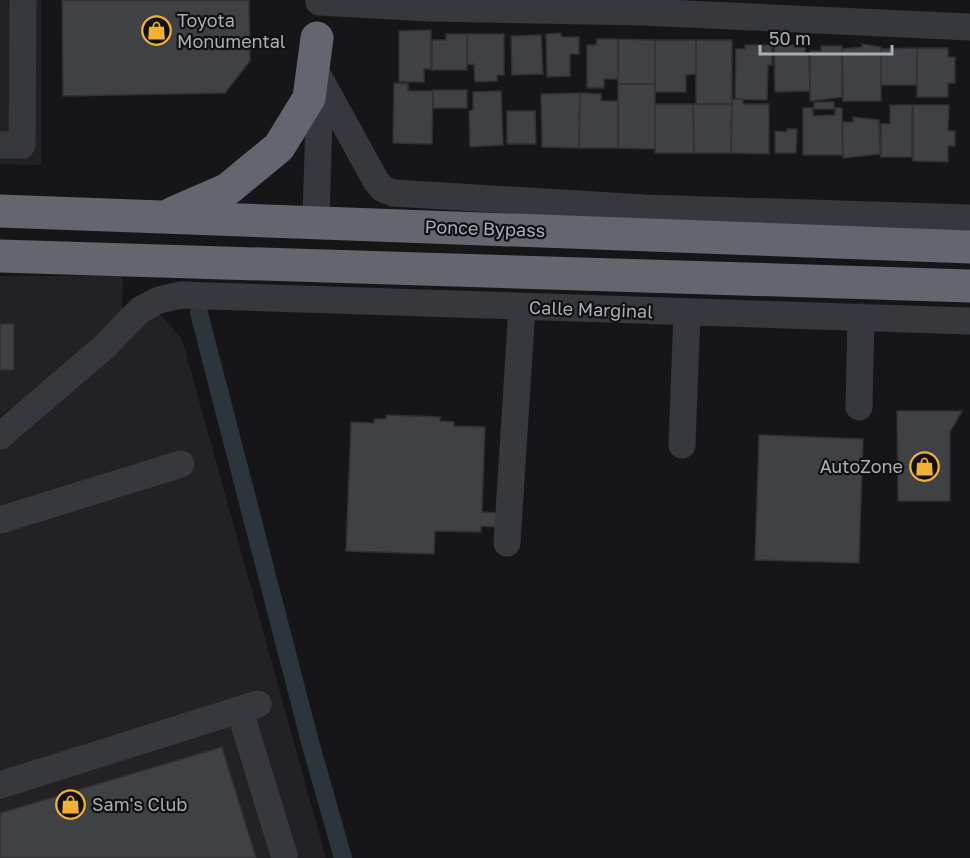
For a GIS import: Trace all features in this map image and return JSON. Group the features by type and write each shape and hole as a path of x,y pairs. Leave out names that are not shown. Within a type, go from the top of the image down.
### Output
{"highway":[{"path":"165,217 228,189 279,147 309,98 317,38"},
{"name":"Ponce Bypass","path":"0,211 970,247"},
{"path":"0,256 970,286"}],"street":[{"path":"0,145 22,146 23,0"},
{"path":"316,221 320,79 317,38 319,1 429,8 643,6 970,27"},
{"path":"320,79 376,181 383,189 393,193 644,208 970,218"},
{"name":"Calle Marginal","path":"0,436 104,347 140,310 159,300 181,296 213,295 270,299 970,321"},
{"path":"507,543 522,307"},
{"path":"682,445 687,312"},
{"path":"859,407 861,317"},
{"path":"0,520 181,464"},
{"path":"0,785 249,707 284,855"}],"shaded area":[{"path":"0,0 41,0 41,165 0,164"},
{"path":"0,276 123,276 122,311 40,389 0,415"},
{"path":"158,312 182,339 326,858 0,858 0,440 112,355"}],"building":[{"name":"Toyota Monumental","path":"62,0 249,0 250,61 225,93 63,96"},
{"path":"431,30 431,69 424,69 424,82 399,82 399,31"},
{"path":"560,33 562,37 579,37 579,54 570,54 570,76 547,77 546,34"},
{"path":"446,34 467,34 467,70 432,70 432,40 446,40"},
{"path":"467,34 504,34 504,75 497,75 497,81 475,82 474,64 467,65"},
{"path":"541,35 543,74 512,75 511,36"},
{"path":"597,39 618,39 618,79 604,79 604,88 587,88 587,45 596,45"},
{"path":"618,39 655,40 655,84 618,84"},
{"path":"655,40 696,40 696,74 686,75 686,92 655,92"},
{"path":"696,40 732,40 732,104 696,104"},
{"path":"862,44 881,47 881,101 843,101 842,49 862,47"},
{"path":"745,45 772,45 772,65 768,65 767,100 735,99 736,49 745,49"},
{"path":"774,45 805,45 805,54 809,54 810,91 775,92"},
{"path":"821,46 842,46 842,97 810,101 810,51 821,51"},
{"path":"917,48 917,85 881,85 881,49"},
{"path":"917,48 948,48 948,57 955,57 955,83 948,83 948,97 917,97"},
{"path":"394,83 408,84 408,91 433,91 432,144 393,143"},
{"path":"618,84 655,84 655,149 618,148"},
{"path":"433,90 467,90 467,108 433,108"},
{"path":"501,91 503,145 470,147 469,111 473,110 473,92"},
{"path":"580,93 579,148 542,147 541,94"},
{"path":"580,93 601,94 601,101 618,101 618,148 579,148"},
{"path":"732,99 743,99 743,104 769,104 769,154 731,153"},
{"path":"814,102 834,102 834,109 814,109"},
{"path":"655,104 693,104 694,153 655,153"},
{"path":"693,104 732,104 731,153 694,153"},
{"path":"890,105 912,105 912,157 881,157 881,124 890,124"},
{"path":"913,105 949,105 948,131 955,131 955,146 948,146 948,162 913,161"},
{"path":"803,108 813,108 813,116 835,115 835,108 842,108 843,155 803,155"},
{"path":"507,111 535,111 536,144 507,144"},
{"path":"853,117 879,120 880,154 843,158 842,122 853,122"},
{"path":"787,129 797,129 796,153 775,153 775,131 787,132"},
{"path":"0,324 14,324 14,370 0,370"},
{"name":"AutoZone","path":"897,411 962,411 950,432 950,501 898,501"},
{"path":"386,415 440,417 440,421 454,422 454,426 485,427 482,512 499,513 498,527 481,526 481,532 435,531 434,554 346,551 351,422 374,423 374,419 386,419"},
{"path":"759,435 863,439 859,563 755,560"},
{"path":"222,747 256,858 0,858 0,813"}],"waterway":[{"path":"199,313 310,742 343,858"}],"place":[{"name":"Toyota Monumental","path":"156,30"},
{"name":"AutoZone","path":"924,466"},
{"name":"Sam's Club","path":"71,804"}]}
